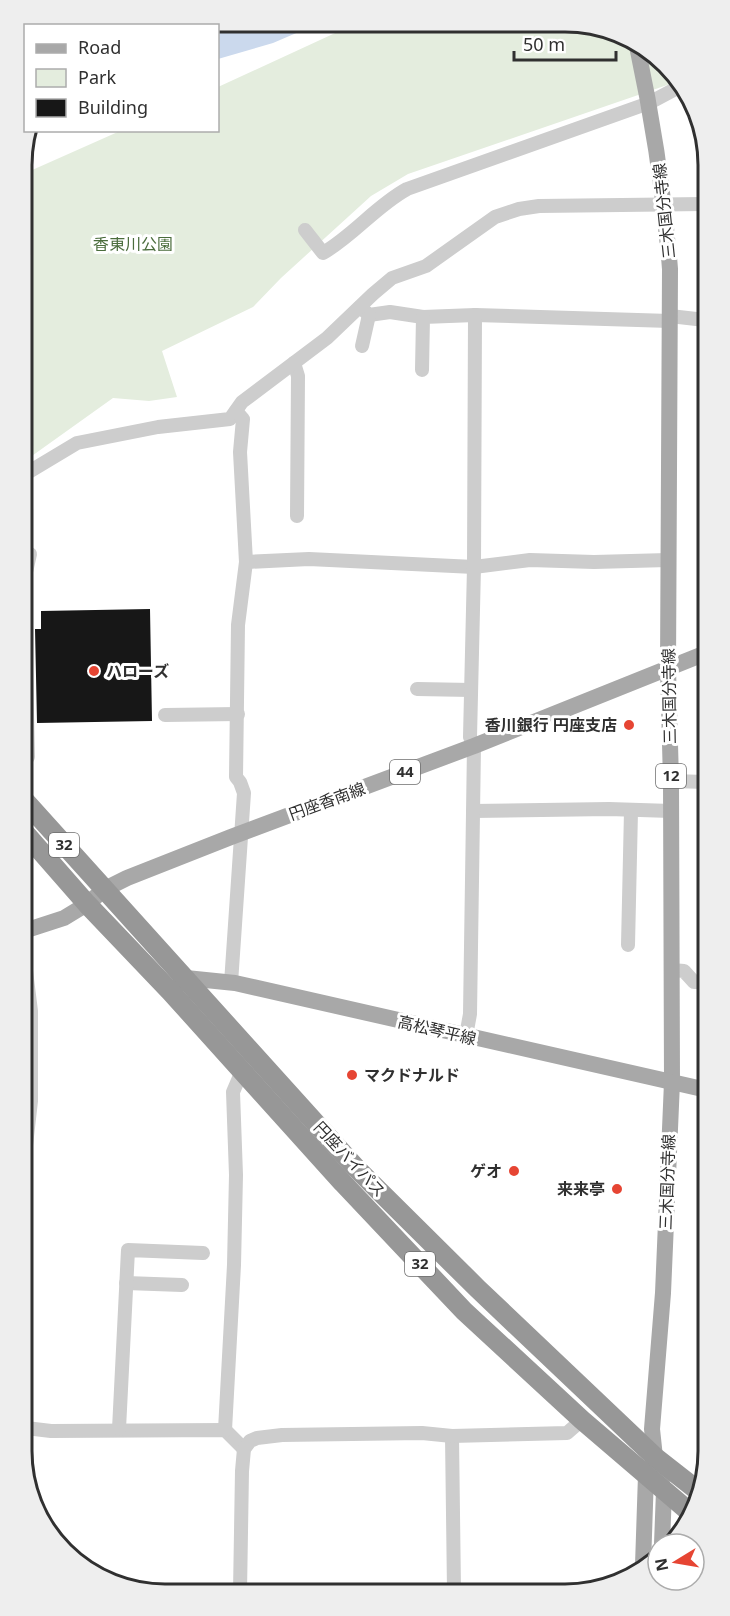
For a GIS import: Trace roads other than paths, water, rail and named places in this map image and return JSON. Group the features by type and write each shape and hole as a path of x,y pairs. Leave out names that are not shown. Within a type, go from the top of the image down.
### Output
{"highway":[{"name":"円座バイパス","path":"32,809 356,1168 651,1466 664,1491 685,1509"},
{"name":"円座バイパス","path":"32,841 343,1183 464,1311 582,1420 651,1466 693,1488"}],"main road":[{"name":"三木国分寺線","path":"639,54 665,204 670,269 668,669 671,780 672,1082 663,1293 644,1558"},
{"name":"円座香南線","path":"87,904 105,889 127,878 240,833 474,746 698,656"},
{"path":"32,928 64,918 87,904"},
{"name":"高松琴平線","path":"186,978 231,983 698,1088"},
{"path":"170,991 186,978"},
{"path":"662,1532 664,1491"}],"street":[{"path":"305,230 323,253 337,245 390,198 407,189 674,89"},
{"path":"362,346 365,311 373,294 392,278 426,266 495,217 511,211 539,206 698,204"},
{"path":"32,470 77,443 158,427 230,419 242,402 365,311 423,317 475,315 698,320"},
{"path":"466,1036 470,1014 474,746 470,737 474,567 475,315"},
{"path":"422,370 423,317"},
{"path":"294,363 298,376 297,516"},
{"path":"231,983 244,793 236,777 238,625 246,562 240,452 243,419 236,411"},
{"path":"246,562 309,559 474,567 530,560 594,562 668,560"},
{"path":"417,689 471,690"},
{"path":"165,715 238,714"},
{"path":"671,780 698,782"},
{"path":"473,811 609,809 671,811"},
{"path":"628,945 631,811"},
{"path":"672,970 684,971 694,982 698,982"},
{"path":"225,1430 236,1175 233,1092 242,1071"},
{"path":"119,1429 128,1250 203,1253"},
{"path":"126,1283 182,1285"},
{"path":"240,1584 244,1449 250,1441 282,1435 422,1433 452,1436 567,1433 582,1420"},
{"path":"32,1429 51,1431 225,1430 244,1449"},
{"path":"452,1436 454,1584"}],"water":[{"path":"219,32 299,32 273,43 219,59"}],"place":[{"name":"ハローズ","path":"94,671"},
{"name":"香川銀行 円座支店","path":"629,725"},
{"name":"マクドナルド","path":"352,1075"},
{"name":"ゲオ","path":"514,1171"},
{"name":"来来亭","path":"617,1189"}],"park label":[{"name":"香東川公園","path":"133,244"}]}
